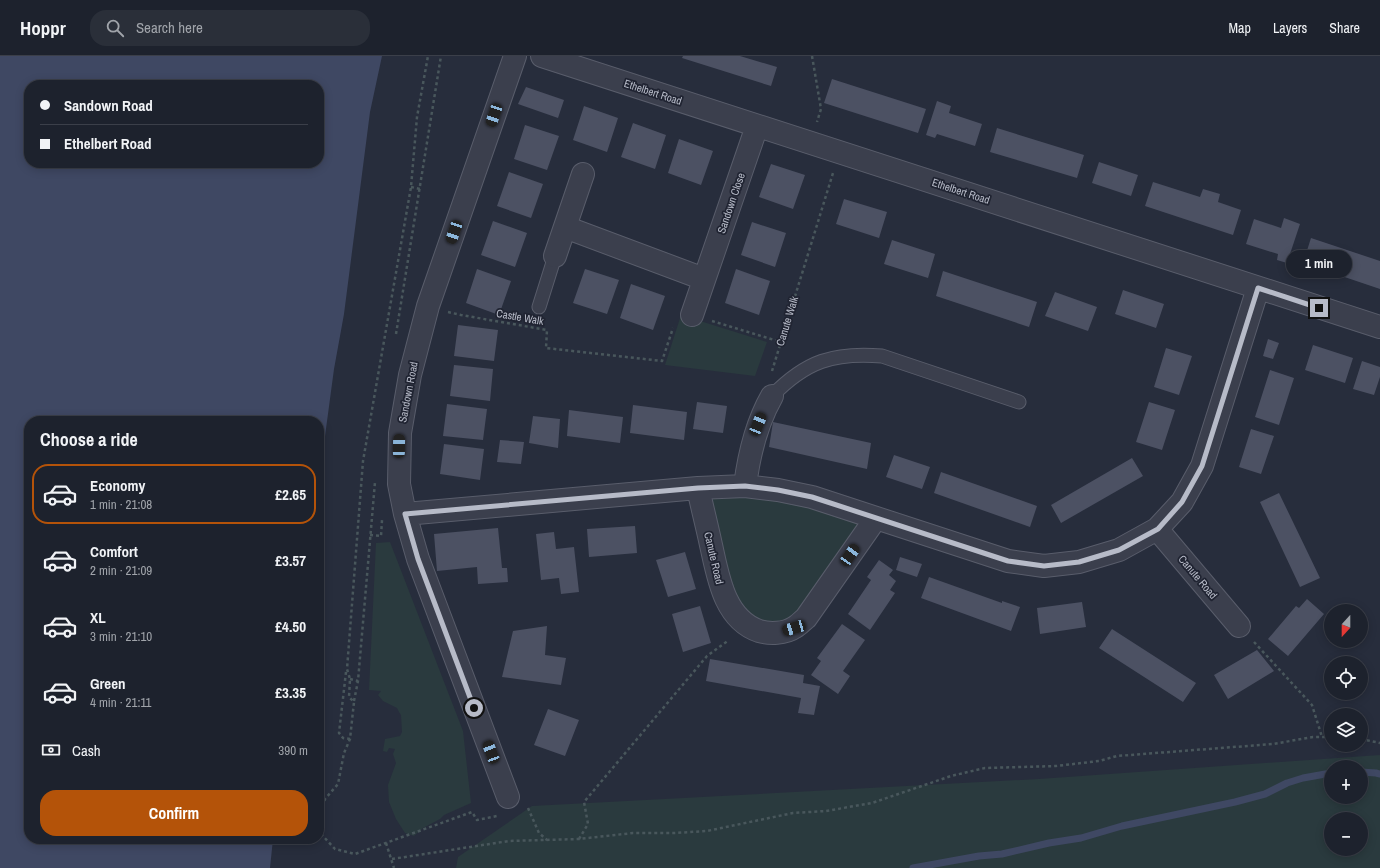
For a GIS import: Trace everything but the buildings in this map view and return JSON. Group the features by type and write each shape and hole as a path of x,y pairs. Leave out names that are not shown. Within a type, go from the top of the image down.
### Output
{"street":[{"name":"Sandown Road","path":"515,56 428,306 410,375 400,433 399,484 405,514 418,559 515,803"},
{"name":"Ethelbert Road","path":"542,56 1380,327"},
{"name":"Sandown Close","path":"692,314 757,126"},
{"path":"555,256 583,174"},
{"path":"565,227 704,279"},
{"path":"405,514 698,488 745,486 778,490 812,497 1008,561 1044,566 1079,562 1119,550 1158,529 1182,502 1202,466 1258,288"},
{"path":"745,486 752,442 764,409 772,396"},
{"name":"Canute Road","path":"698,488 720,586 730,606 739,619 751,628 765,633 780,632 794,628 806,618 876,518"},
{"name":"Canute Road","path":"1158,529 1239,626"}],"lane":[{"path":"539,307 555,256"},
{"path":"772,396 793,376 818,362 835,357 867,355 882,356 1019,402"}],"path":[{"path":"350,739 343,738 339,734 347,669 363,461 411,187 417,117 428,56"},
{"path":"812,56 821,109 812,143"},
{"name":"Canute Walk","path":"772,396 764,389 772,370 840,152"},
{"path":"411,187 420,189"},
{"name":"Castle Walk","path":"428,306 461,315 547,330 546,348 662,361"},
{"path":"370,535 381,536 382,528"},
{"path":"579,839 588,824 584,802 707,656 734,637 745,624"},
{"path":"392,859 509,841 579,839 633,833 675,833 707,830 793,813 826,811 872,803 951,776 985,768 1056,766 1099,761 1117,756 1274,744 1313,737 1322,737 1312,705 1239,626"},
{"path":"324,802 338,784 344,753 350,739 354,702 349,697 350,680 347,669"},
{"path":"350,680 358,681"},
{"path":"1368,740 1380,743"},
{"path":"324,837 335,849 355,854 472,812 477,820 503,815 515,803 529,808 539,833 548,840"},
{"path":"386,843 394,868"}],"shaded area":[{"path":"681,315 767,342 755,376 665,365"},
{"path":"745,486 876,518 794,628 739,619 698,488"},
{"path":"390,542 463,731 471,803 444,815 440,819 423,828 414,836 405,833 396,819 389,802 388,785 396,763 393,754 395,749 389,748 387,752 383,751 385,739 400,736 402,732 401,715 397,708 383,701 378,695 381,691 369,690 376,543"},
{"path":"1380,755 1380,868 456,868 458,857 532,806 1039,779"}],"water":[{"path":"0,56 382,56 370,112 344,314 334,369 324,444 324,416 24,416 24,844 272,844 270,868 0,868"}],"waterway":[{"path":"1368,772 1380,774"},
{"path":"913,868 979,856 1002,854 1049,843 1081,838 1122,826 1235,802 1265,794 1287,783 1303,778 1324,774"}],"route":[{"path":"474,708 418,559 405,514 698,488 745,486 778,490 812,497 1008,561 1044,566 1079,562 1119,550 1158,529 1182,502 1202,466 1258,288 1319,308"}]}
